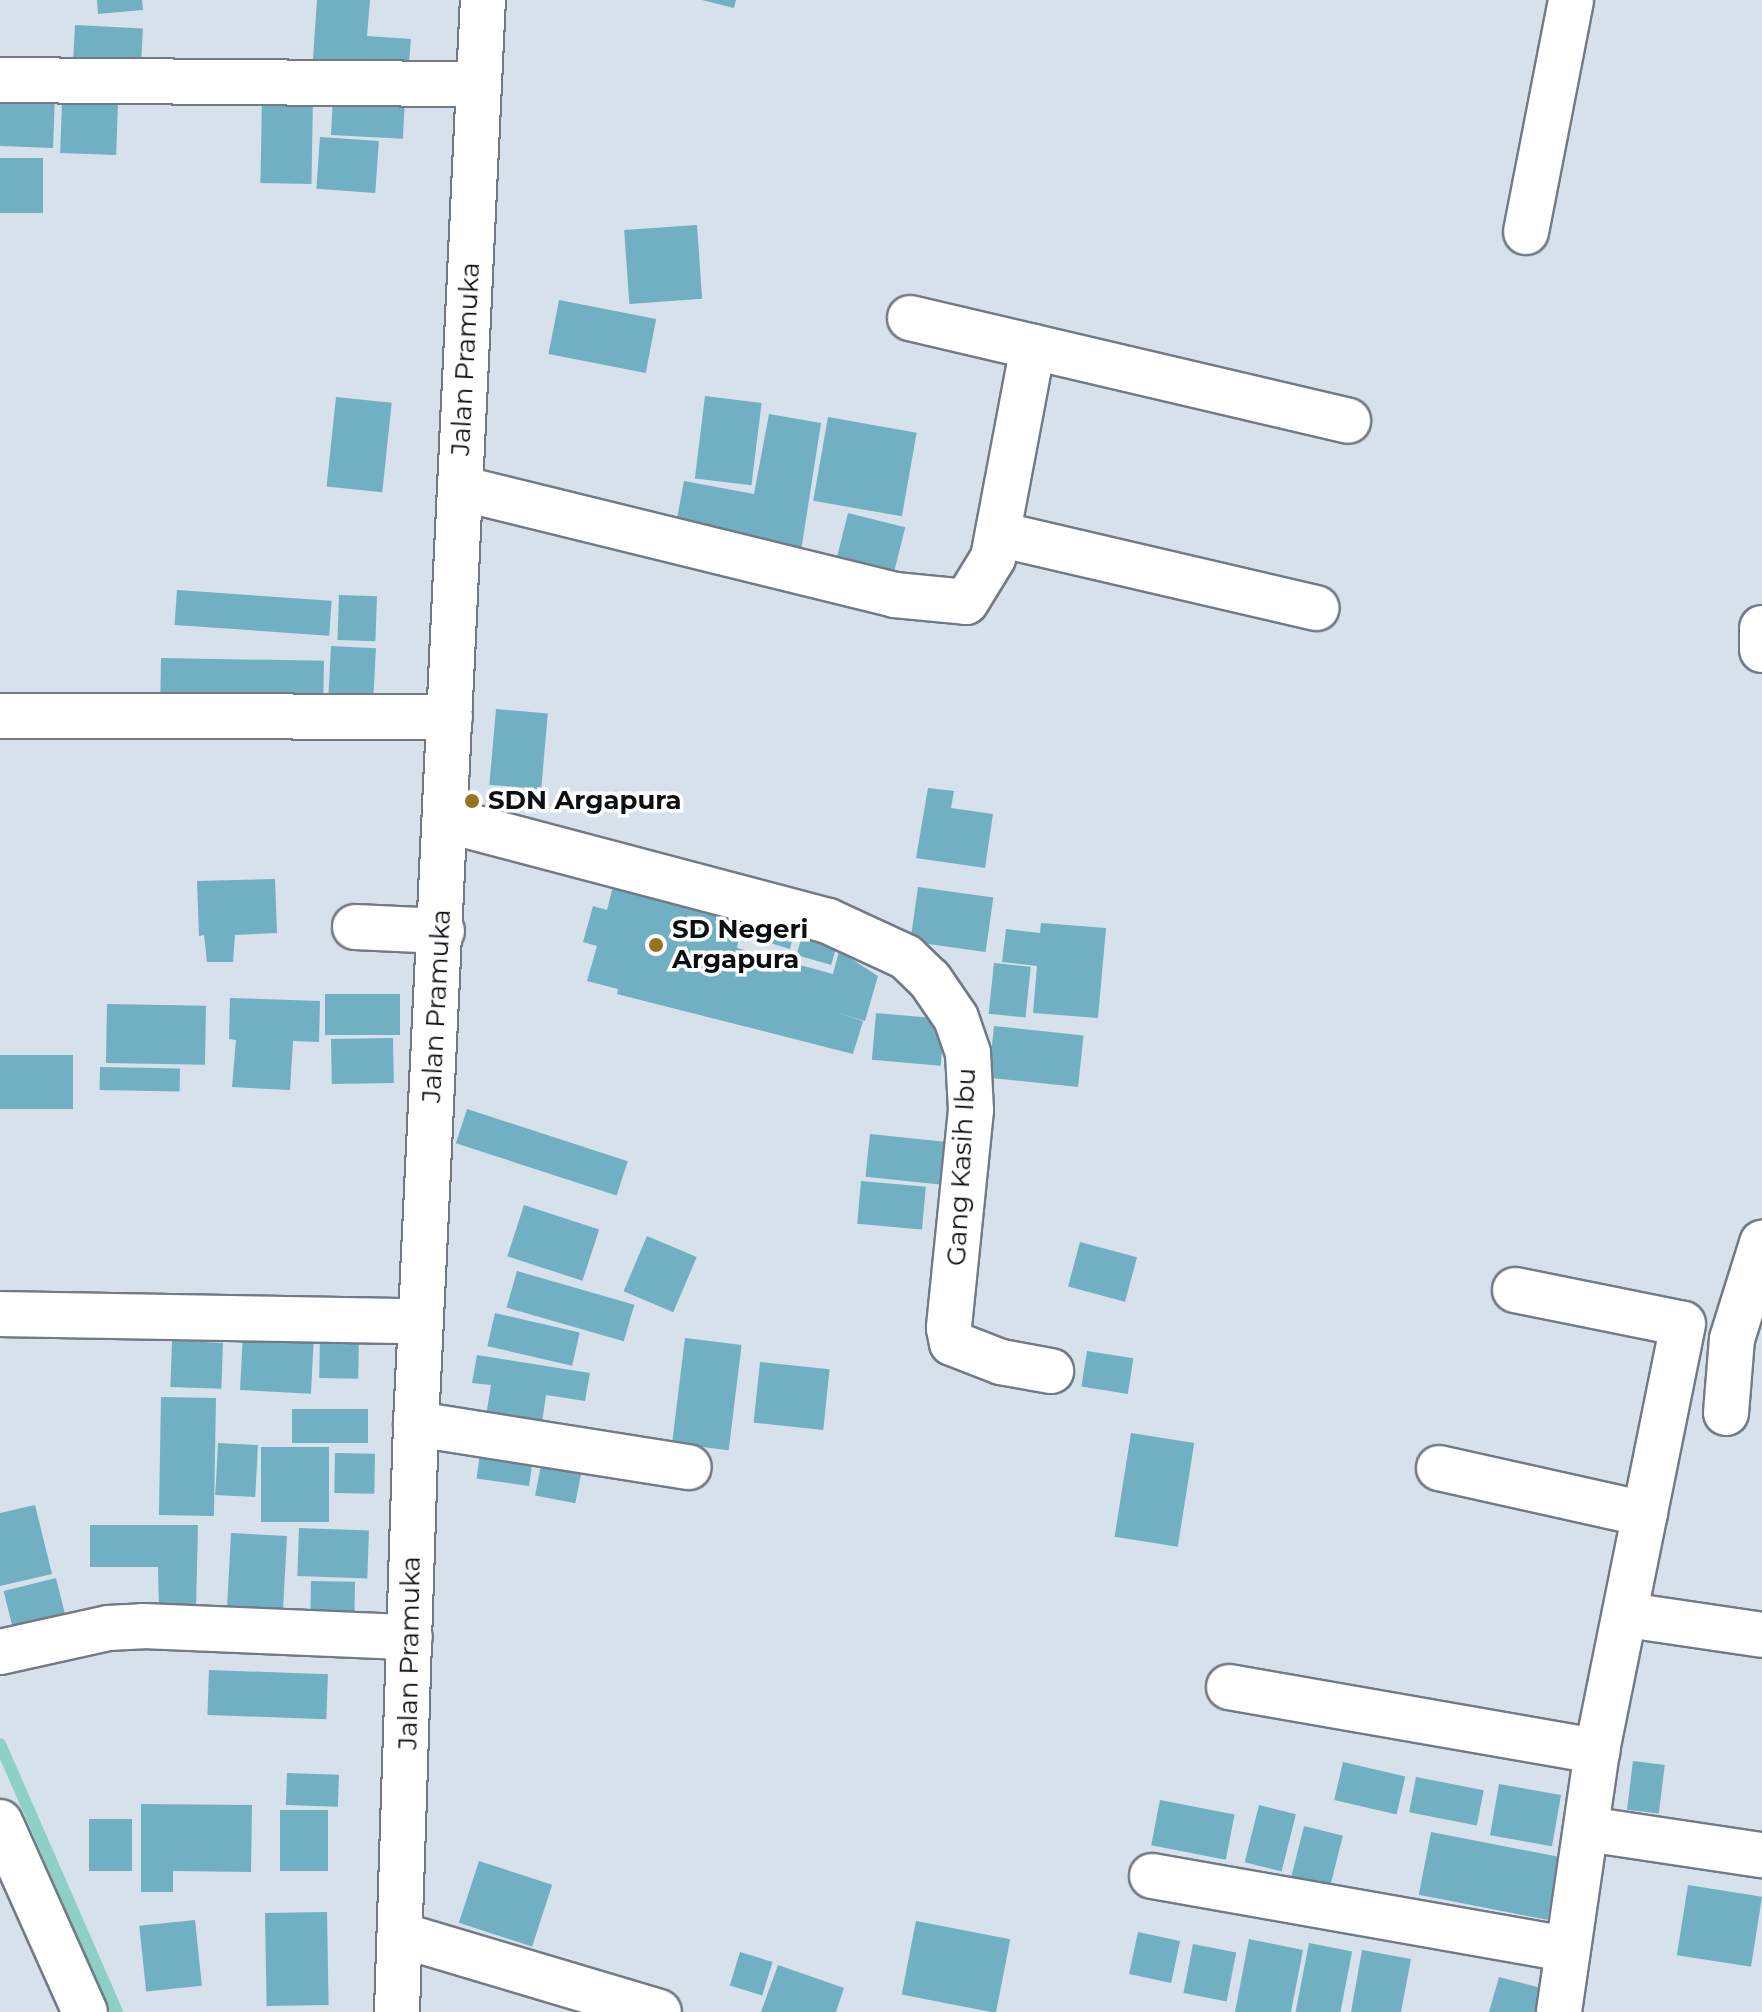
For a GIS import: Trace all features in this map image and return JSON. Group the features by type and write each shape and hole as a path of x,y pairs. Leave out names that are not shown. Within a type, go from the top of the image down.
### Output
{"street":[{"name":"Jalan Pramuka","path":"397,2012 416,1424 442,931 483,0"},
{"path":"1526,232 1571,0"},
{"path":"0,80 479,84"},
{"path":"910,318 1348,421"},
{"path":"460,488 895,595 966,602 993,558 1033,347"},
{"path":"998,534 1317,608"},
{"path":"1762,628 1762,650"},
{"path":"0,716 450,717"},
{"name":"Gang Kasih Ibu","path":"446,820 828,921 906,957 930,980 956,1018 968,1053 971,1110 949,1328 952,1343 1001,1362 1051,1371"},
{"path":"355,927 442,931"},
{"path":"1667,1408 1744,1416 1732,1339 1762,1243"},
{"path":"1515,1290 1683,1324 1732,1339"},
{"path":"0,1314 421,1321"},
{"path":"1559,2012 1597,1751 1627,1615 1683,1324"},
{"path":"416,1424 689,1467"},
{"path":"1439,1468 1645,1514"},
{"path":"1627,1615 1762,1635"},
{"path":"0,1652 108,1628 143,1626 410,1637"},
{"path":"1229,1687 1597,1751"},
{"path":"0,1822 11,1872 85,2012"},
{"path":"1587,1829 1762,1855"},
{"path":"1152,1876 1566,1949"},
{"path":"401,1935 659,2012"}],"building":[{"path":"97,0 142,0 143,10 98,14"},
{"path":"317,0 370,0 367,36 411,39 408,74 312,73"},
{"path":"702,0 736,0 734,8"},
{"path":"75,25 143,29 140,79 72,76"},
{"path":"0,92 55,94 53,148 0,146"},
{"path":"262,95 313,96 311,184 260,183"},
{"path":"333,96 405,100 403,139 331,135"},
{"path":"62,101 118,103 116,155 60,153"},
{"path":"320,137 379,141 375,193 316,189"},
{"path":"0,158 43,158 43,213 0,213"},
{"path":"697,225 702,299 629,304 624,230"},
{"path":"559,300 656,319 646,373 549,354"},
{"path":"705,396 762,403 751,485 695,478"},
{"path":"336,397 392,403 382,492 327,487"},
{"path":"769,414 821,423 799,564 673,540 684,481 754,494"},
{"path":"828,417 917,433 902,516 813,501"},
{"path":"848,513 905,527 891,583 834,568"},
{"path":"177,590 332,601 329,636 175,625"},
{"path":"339,595 377,596 375,641 337,640"},
{"path":"331,646 376,648 373,698 328,696"},
{"path":"161,658 324,661 323,702 160,699"},
{"path":"496,709 548,714 541,789 489,785"},
{"path":"928,788 954,791 951,808 993,814 985,868 916,858"},
{"path":"616,875 796,924 790,949 740,934 737,948 833,974 839,951 878,976 865,1021 834,1012 863,1021 853,1054 617,994 618,989 587,981 597,946 583,942 593,906 607,910"},
{"path":"275,879 277,933 235,935 233,962 207,962 204,935 199,936 197,881"},
{"path":"918,887 993,898 986,952 910,941"},
{"path":"1041,923 1106,928 1098,1018 1033,1013 1037,966 1002,962 1006,929 1040,933"},
{"path":"804,929 839,939 831,965 797,955"},
{"path":"994,963 1031,967 1025,1018 989,1014"},
{"path":"325,994 400,994 400,1035 325,1035"},
{"path":"230,998 320,1001 319,1042 293,1041 290,1090 232,1087 236,1040 229,1039"},
{"path":"107,1004 206,1006 205,1065 106,1063"},
{"path":"876,1013 945,1019 941,1066 872,1060"},
{"path":"994,1026 1084,1035 1078,1087 989,1078"},
{"path":"393,1038 394,1083 332,1084 331,1039"},
{"path":"0,1055 73,1055 73,1109 0,1109"},
{"path":"100,1067 180,1068 180,1091 100,1090"},
{"path":"467,1109 628,1161 617,1195 456,1143"},
{"path":"870,1134 952,1143 947,1185 866,1177"},
{"path":"861,1181 926,1187 922,1230 857,1224"},
{"path":"524,1205 599,1229 582,1281 507,1256"},
{"path":"647,1236 697,1257 673,1312 624,1291"},
{"path":"1080,1242 1137,1257 1125,1302 1068,1286"},
{"path":"517,1271 634,1305 624,1341 507,1308"},
{"path":"495,1313 580,1333 572,1366 487,1346"},
{"path":"243,1333 314,1337 311,1394 240,1390"},
{"path":"320,1334 359,1335 358,1379 319,1378"},
{"path":"685,1338 742,1345 729,1450 672,1443"},
{"path":"172,1341 223,1343 221,1389 170,1387"},
{"path":"1087,1351 1133,1358 1128,1394 1081,1387"},
{"path":"477,1355 590,1373 585,1401 546,1395 540,1436 484,1428 491,1385 472,1383"},
{"path":"760,1362 830,1369 823,1430 754,1423"},
{"path":"161,1397 216,1398 214,1516 159,1515"},
{"path":"292,1409 368,1409 368,1443 292,1443"},
{"path":"1131,1433 1194,1443 1178,1547 1115,1537"},
{"path":"482,1440 534,1447 529,1486 477,1479"},
{"path":"218,1443 258,1445 255,1497 215,1495"},
{"path":"261,1447 329,1447 329,1522 261,1522"},
{"path":"335,1453 375,1454 374,1494 334,1493"},
{"path":"541,1465 581,1473 575,1503 535,1495"},
{"path":"35,1505 52,1574 0,1586 0,1513"},
{"path":"90,1525 198,1525 196,1609 159,1610 158,1567 90,1567"},
{"path":"299,1528 369,1530 367,1578 297,1576"},
{"path":"231,1533 287,1536 283,1616 227,1613"},
{"path":"56,1578 65,1613 12,1626 4,1591"},
{"path":"311,1581 355,1582 354,1615 310,1614"},
{"path":"209,1670 328,1674 326,1719 207,1715"},
{"path":"1633,1761 1665,1765 1659,1814 1627,1810"},
{"path":"1343,1762 1405,1776 1397,1814 1334,1800"},
{"path":"287,1773 339,1775 338,1807 286,1805"},
{"path":"1416,1777 1484,1790 1477,1826 1409,1812"},
{"path":"1499,1784 1561,1795 1552,1846 1490,1835"},
{"path":"1160,1800 1235,1815 1226,1860 1151,1845"},
{"path":"141,1804 252,1805 251,1872 173,1871 173,1892 141,1892"},
{"path":"1259,1805 1296,1814 1282,1871 1245,1862"},
{"path":"280,1810 328,1810 328,1871 280,1871"},
{"path":"89,1819 132,1819 132,1871 89,1871"},
{"path":"1304,1826 1343,1836 1329,1890 1290,1880"},
{"path":"1431,1832 1560,1857 1547,1920 1419,1895"},
{"path":"479,1861 552,1885 532,1947 459,1923"},
{"path":"1688,1885 1762,1897 1751,1967 1677,1955"},
{"path":"327,1912 329,2005 267,2006 265,1913"},
{"path":"195,1920 202,1986 146,1991 139,1926"},
{"path":"916,1921 1010,1939 996,2012 902,1995"},
{"path":"1138,1932 1180,1941 1171,1983 1129,1974"},
{"path":"1249,1939 1303,1950 1291,2012 1235,2012"},
{"path":"1309,1943 1352,1951 1340,2012 1296,2012"},
{"path":"1193,1944 1236,1952 1227,2001 1183,1993"},
{"path":"1362,1950 1411,1959 1401,2012 1351,2012"},
{"path":"740,1952 773,1962 762,1995 730,1985"},
{"path":"778,1965 844,1988 836,2012 761,2012"},
{"path":"1499,1977 1541,1988 1535,2012 1489,2012"}],"waterway":[{"path":"0,1744 117,2012"}],"place":[{"name":"SDN Argapura","path":"472,801"},
{"name":"SD Negeri Argapura","path":"656,945"}]}
